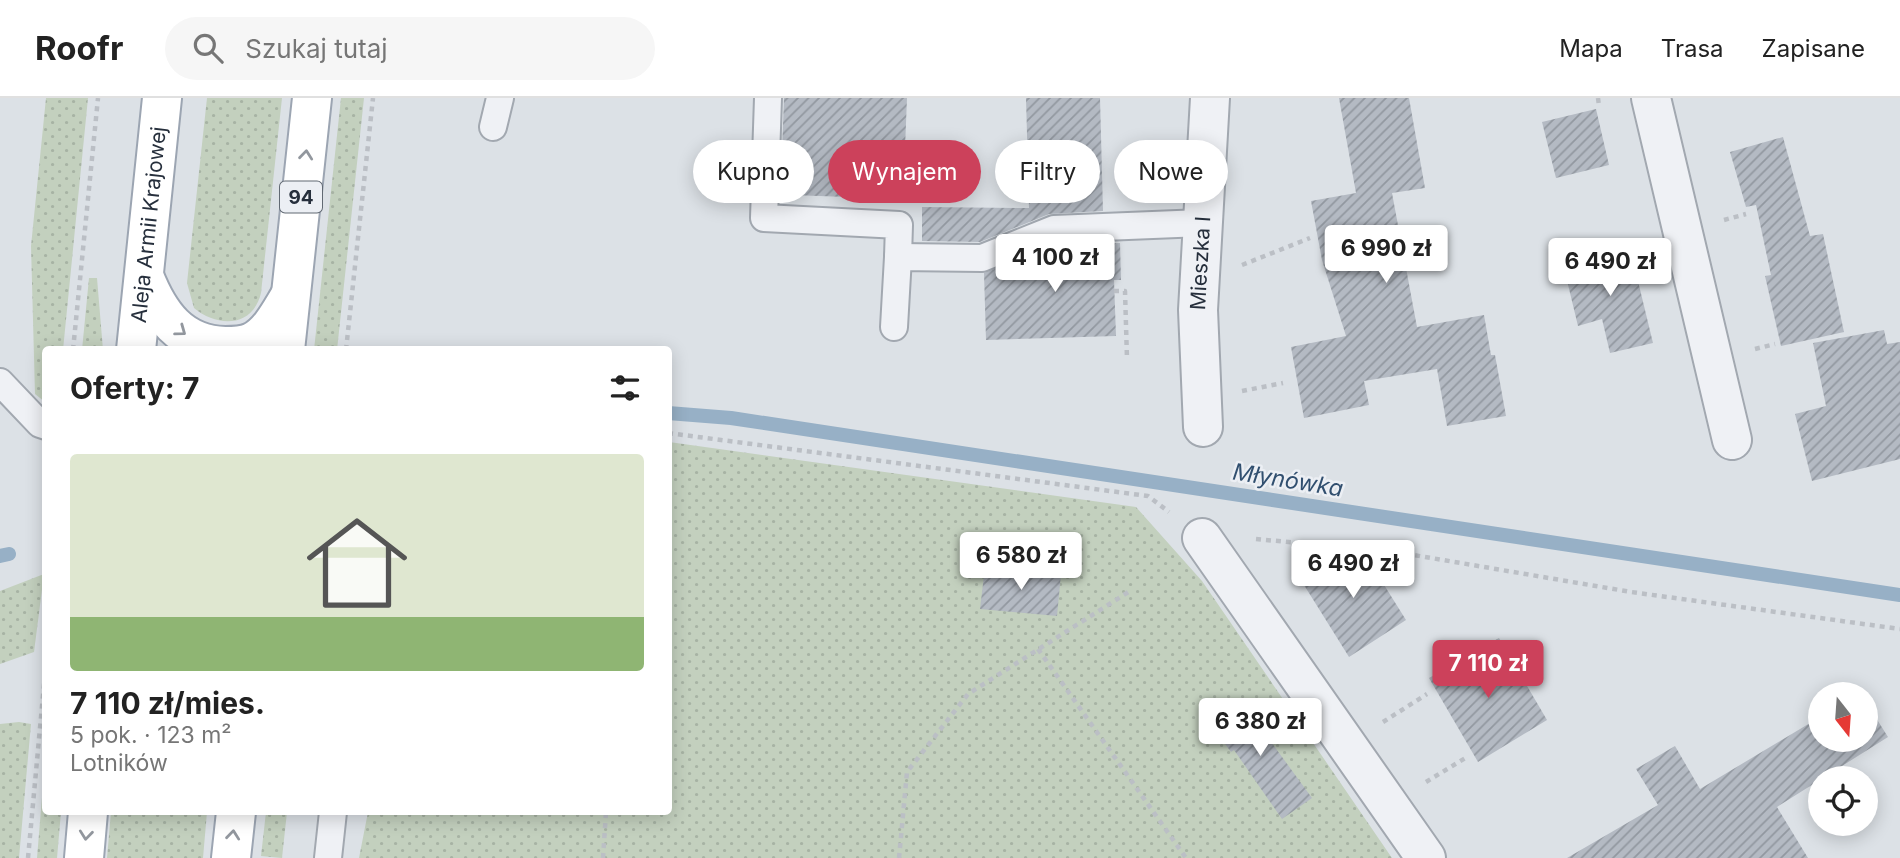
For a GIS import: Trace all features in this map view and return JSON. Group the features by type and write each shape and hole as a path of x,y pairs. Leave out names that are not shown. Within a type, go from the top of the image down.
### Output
{"main road":[{"name":"Aleja Armii Krajowej","path":"136,346 162,98"},
{"name":"94","path":"285,346 312,98"},
{"path":"144,276 164,318 184,336 213,346 238,346 253,341 270,327 290,296"},
{"path":"84,858 88,815"},
{"path":"231,858 236,815"}],"street":[{"name":"Mieszka I","path":"1203,427 1198,310 1210,98"},
{"path":"1651,98 1732,440"},
{"path":"1202,538 1426,858"}],"lane":[{"path":"493,127 500,98"},
{"path":"768,98 764,218 899,225 894,327"},
{"path":"898,257 982,258 1054,229 1202,223"},
{"path":"0,382 42,425"},
{"path":"328,858 333,815"}],"path":[{"path":"74,346 99,98"},
{"path":"346,346 373,98"},
{"path":"1598,98 1599,106"},
{"path":"1200,265 1236,268 1310,238"},
{"path":"1114,291 1125,291 1128,359"},
{"path":"672,434 1148,496 1202,538 1273,539 1396,552 1631,592 1900,629"},
{"path":"899,858 906,772 968,694 1130,592"},
{"path":"1038,649 1186,858"},
{"path":"1376,727 1427,694"},
{"path":"28,858 42,706"},
{"path":"1418,788 1467,757"},
{"path":"603,858 606,815"}],"green space":[{"path":"46,98 88,98 63,346 42,346 42,400 35,394 31,246"},
{"path":"207,98 282,98 261,293 251,313 234,321 213,319 194,308 187,283"},
{"path":"341,98 364,98 337,346 314,346"},
{"path":"89,278 97,278 103,346 82,346"},
{"path":"672,442 1136,507 1202,581 1392,858 359,858 367,815 672,815"},
{"path":"42,575 34,652 0,664 0,591"},
{"path":"0,724 31,724 19,858 0,858"},
{"path":"42,797 42,815 61,815 57,858 37,858"},
{"path":"111,815 207,815 203,858 107,858"},
{"path":"266,815 287,815 282,858 261,856"}],"building":[{"path":"784,98 907,98 905,140 828,140 828,196 814,196 814,140 782,140"},
{"path":"1026,98 1100,98 1103,211 1049,214 980,242 922,241 922,207 1029,208 1029,203 1100,203 1100,140 1027,140"},
{"path":"1339,98 1409,98 1425,188 1392,193 1417,327 1484,315 1491,355 1495,355 1506,416 1447,426 1437,369 1364,381 1369,405 1304,418 1291,347 1346,336 1322,260 1311,201 1356,193"},
{"path":"1596,109 1609,165 1556,178 1542,122"},
{"path":"1783,137 1810,236 1823,234 1844,332 1781,346 1765,276 1771,275 1756,205 1746,207 1730,152"},
{"path":"1120,243 1121,280 1114,280 1116,336 986,340 984,273 1057,245"},
{"path":"1630,248 1653,343 1610,353 1602,319 1578,326 1563,264"},
{"path":"1884,330 1887,344 1900,342 1900,459 1812,481 1795,414 1826,406 1813,343"},
{"path":"1338,553 1366,556 1406,620 1349,657 1299,577"},
{"path":"985,567 1061,574 1057,616 980,609"},
{"path":"1499,638 1547,720 1478,762 1429,678"},
{"path":"1239,698 1312,798 1282,819 1234,750 1231,752 1208,721"},
{"path":"1878,721 1888,737 1878,743"},
{"path":"1808,724 1808,752 1864,752 1842,766 1808,766 1808,787 1777,807 1808,858 1567,858 1658,805 1636,769 1675,746 1700,789"}],"waterway":[{"name":"Młynówka","path":"672,413 731,418 1900,595"},
{"name":"Młynówka","path":"0,556 9,554"}]}
